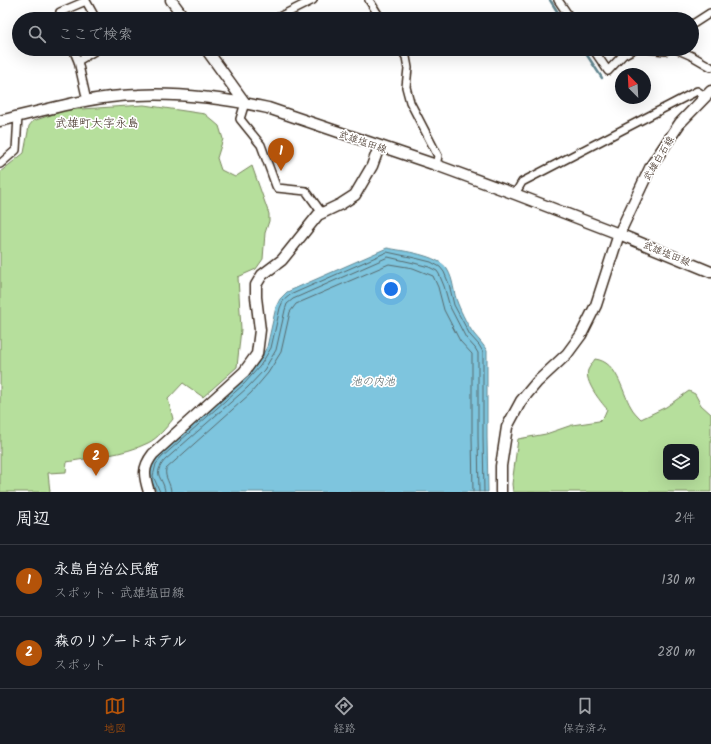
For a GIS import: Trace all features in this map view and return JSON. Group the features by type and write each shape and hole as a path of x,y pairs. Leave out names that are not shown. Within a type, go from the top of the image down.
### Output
{"main road":[{"path":"171,0 180,12"},
{"path":"211,56 245,103"},
{"name":"武雄白石線","path":"501,492 501,466 507,427 521,401 537,382 567,354 581,335 596,305 619,234 651,166 680,123 708,94"},
{"name":"武雄塩田線","path":"0,120 87,101 138,95 191,96 245,103 268,108 379,147 436,165 619,234 711,272"},
{"path":"149,492 145,480 146,463 153,454 244,372 256,354 260,330 256,285 262,275 282,260 318,215 341,204 355,195 372,166 379,147"}],"street":[{"path":"289,12 313,0"},
{"path":"369,0 377,12"},
{"path":"558,0 566,12"},
{"path":"60,12 86,1 92,12"},
{"path":"699,20 711,13"},
{"path":"76,56 87,101"},
{"path":"78,61 86,56"},
{"path":"405,56 408,68 406,87 410,102 438,156 436,165"},
{"path":"598,56 608,71 622,56"},
{"path":"692,56 711,68"},
{"path":"514,194 522,182 697,91 708,94"},
{"path":"245,103 240,119 261,145 277,188 306,191 322,214"},
{"path":"0,164 16,150 18,116"}],"green space":[{"path":"144,105 205,114 219,126 223,139 217,158 221,170 235,177 252,166 269,214 269,221 265,233 263,259 256,269 238,277 241,329 237,367 203,397 183,383 168,399 173,419 152,441 119,453 67,462 66,472 48,473 50,492 0,492 0,172 24,153 29,126 33,121 66,110"},
{"path":"595,359 603,361 609,365 618,378 632,408 641,419 666,407 689,391 695,394 701,405 711,414 711,492 513,492 512,484 518,439 546,434 572,425 599,421 604,416 607,409 590,385 587,375 588,370"}],"water":[{"name":"池の内池","path":"387,248 420,254 436,260 447,269 461,312 472,331 487,351 488,492 157,492 149,473 152,464 159,454 241,381 257,364 267,347 276,307 280,299 287,292"}],"waterway":[{"path":"550,0 558,12"},
{"path":"588,56 602,78"}],"place":[{"name":"永島自治公民館","path":"281,171"},
{"name":"森のリゾートホテル","path":"96,476"}],"district":[{"name":"武雄町大字永島","path":"97,123"}]}
